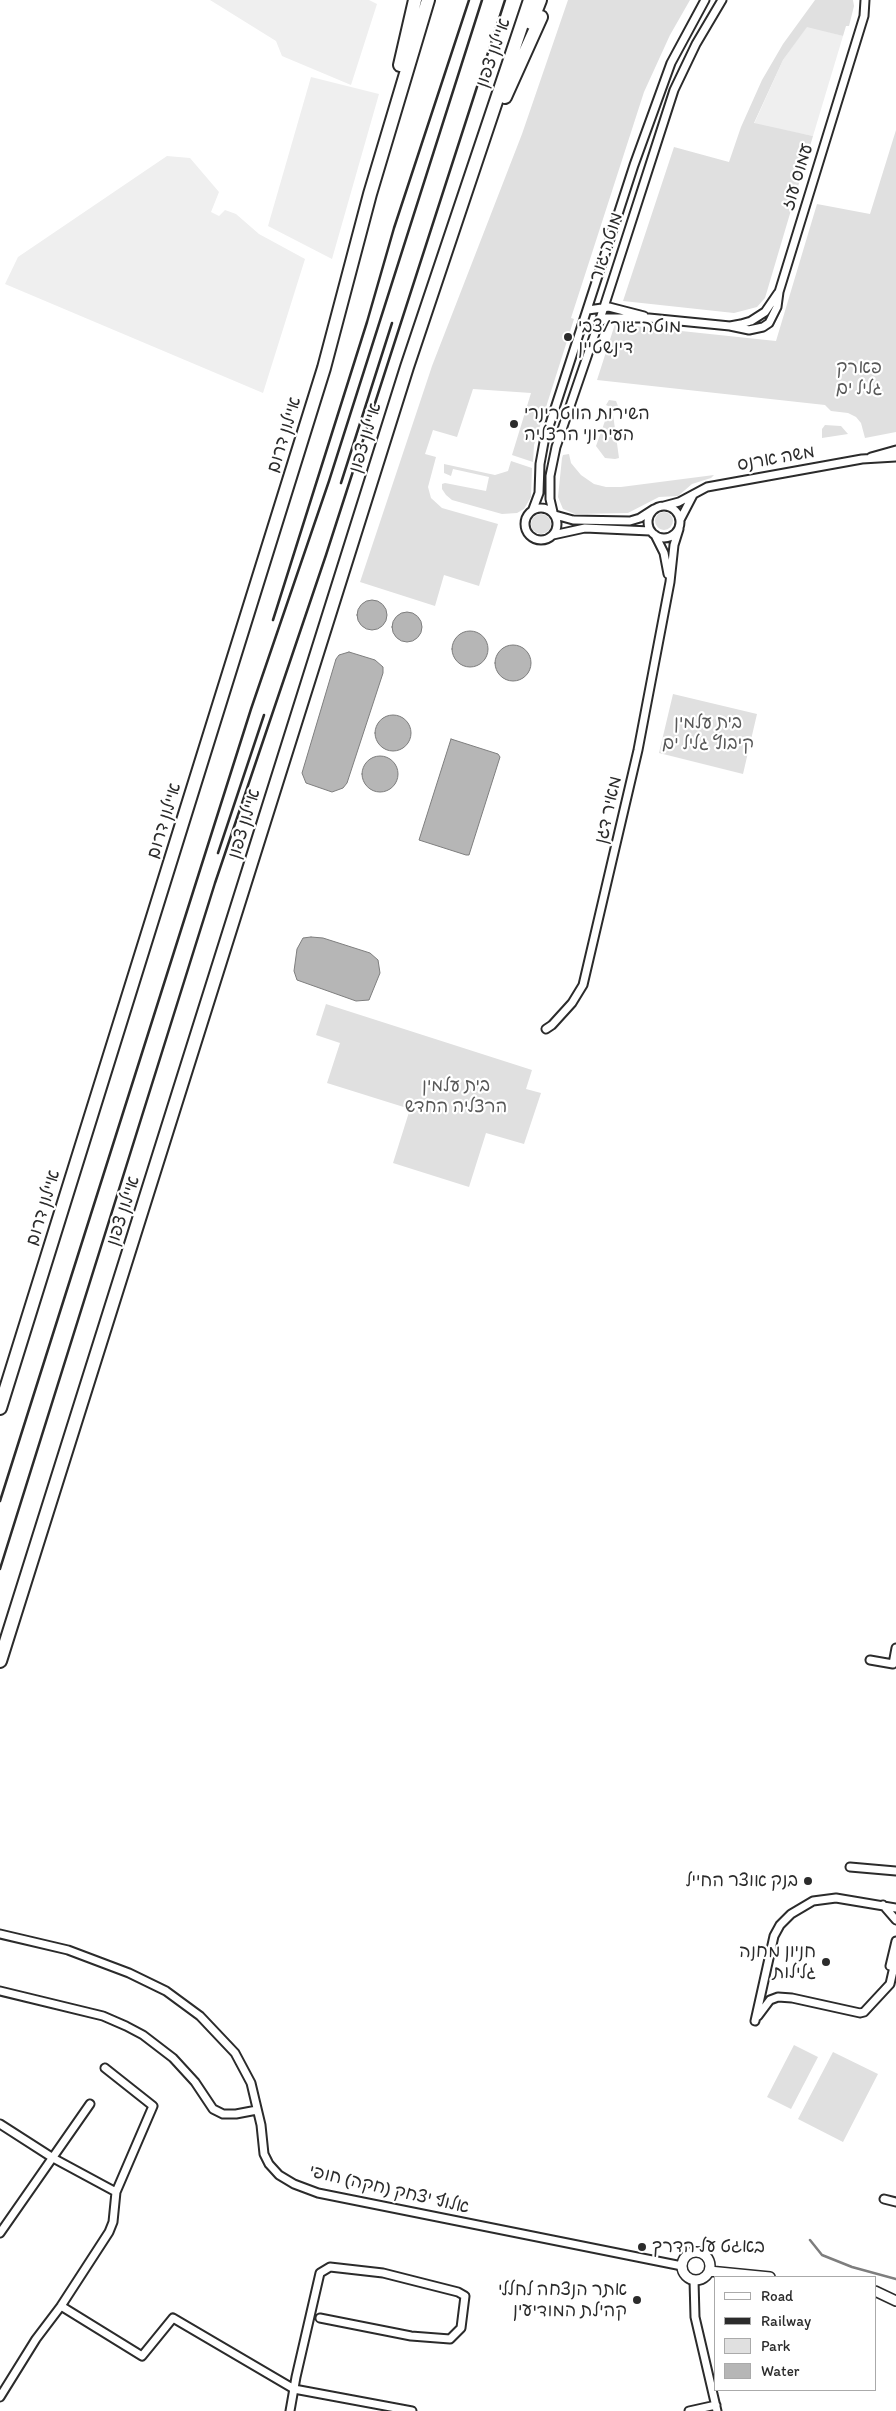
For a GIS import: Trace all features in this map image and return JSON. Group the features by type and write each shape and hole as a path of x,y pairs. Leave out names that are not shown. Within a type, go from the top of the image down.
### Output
{"highway":[{"path":"370,194 416,0"},
{"name":"איילון דרום","path":"0,1408 324,368 370,194 428,0"},
{"name":"איילון דרום","path":"357,244 435,0"},
{"name":"איילון צפון","path":"0,1661 407,367 530,0"},
{"path":"407,367 540,0"},
{"path":"501,106 548,0"}],"street":[{"name":"מוטה גור","path":"533,509 540,494 540,464 544,442 657,98 683,38 705,0"},
{"name":"מוטה גור","path":"554,514 550,499 550,476 556,447 599,323 601,309 608,296 674,90 696,44 722,0"},
{"name":"עמוס עוז","path":"649,318 756,330 769,323 777,307 779,292 864,16 866,0"},
{"path":"595,288 601,309 613,318"},
{"path":"730,326 757,318 765,312 779,292"},
{"path":"608,296 616,308"},
{"path":"588,310 616,308 649,318"},
{"path":"599,323 606,318 649,318"},
{"name":"משה ארנס","path":"664,506 679,502 707,487 866,458 896,450"},
{"name":"משה ארנס","path":"866,458 896,457"},
{"path":"680,520 673,509 664,506 630,521 573,520 554,514 543,507 533,509 526,517 524,523 528,533 537,540 585,528 652,532 667,538 679,529 680,520 693,494"},
{"path":"652,532 648,522 654,509"},
{"path":"552,535 557,526 554,514"},
{"name":"מאיר דגן","path":"546,1029 572,1003 583,985 636,759 670,582 674,545 679,529"},
{"name":"מאיר דגן","path":"652,532 664,553 670,582"},
{"path":"870,1660 892,1664 896,1648"},
{"path":"850,1867 896,1872"},
{"path":"896,1908 846,1898 824,1899 813,1901 791,1914 780,1924 774,1936 755,2020 770,2000 778,1997 792,1998 860,2013 868,2009 890,1984 896,1958"},
{"path":"882,1904 896,1920"},
{"name":"אלוף יצחק (חקה) חופי","path":"0,1934 68,1950 129,1973 182,2001 215,2030 235,2053 251,2083 264,2154 269,2164 279,2175 318,2193 682,2266"},
{"path":"884,1993 896,1941"},
{"path":"0,1991 103,2016 126,2026 143,2035 173,2058 194,2082 213,2109 223,2114 236,2114 257,2110"},
{"path":"0,2397 36,2339 61,2306 109,2232 113,2222 116,2192 153,2106 105,2068"},
{"path":"0,2233 90,2104"},
{"path":"0,2124 53,2158 116,2192"},
{"path":"884,2199 896,2202"},
{"path":"699,2252 709,2260 709,2271 703,2278 694,2280 687,2277 682,2266 687,2255 699,2252"},
{"path":"290,2411 320,2274 330,2268 383,2274 458,2292 465,2296 461,2328 450,2339 411,2336 320,2318"},
{"path":"709,2271 760,2276"},
{"path":"689,2411 717,2408 696,2317 694,2280"},
{"path":"876,2292 896,2302"},
{"path":"61,2306 142,2356 172,2318 294,2389 412,2411"}],"shaded area":[{"path":"210,0 369,0 377,4 351,85 282,56 276,41"},
{"path":"807,26 843,36 813,136 754,124 783,60"},
{"path":"311,77 379,94 332,259 268,226"},
{"path":"167,156 190,158 219,192 211,212 219,216 225,210 236,214 259,234 305,259 263,393 5,284 18,257"}],"green space":[{"path":"568,0 690,0 670,35 644,92 571,318 574,319 534,445 533,462 512,455 531,393 473,389 457,437 433,430 425,454 436,457 428,487 431,498 442,508 498,524 479,586 444,575 435,606 360,582 432,366 522,134"},
{"path":"815,0 853,0 854,6 849,26 846,26 843,36 807,27 783,60 754,123 813,136 765,298 757,307 734,313 623,301 674,147 729,162 741,127 762,80 783,44"},
{"name":"פארק גליל ים","path":"896,130 896,432 865,438 861,423 856,417 848,413 831,411 825,405 597,380 615,324 776,341 817,204 870,214"},
{"path":"609,400 616,401 618,406 612,407 619,458 615,459 605,458 596,446 610,407 606,405"},
{"path":"825,425 841,426 848,434 822,438 822,429"},
{"path":"569,454 571,463 581,475 594,484 606,487 621,487 714,475 711,478 692,484 678,496 659,497 628,513 575,514 563,509 558,497 562,458 563,455"},
{"path":"511,461 532,468 531,497 524,509 517,513 502,514 452,500 442,489 442,484 445,483 486,491 489,477 453,469 451,476 444,473 444,464 495,475 508,471"},
{"path":"660,512 668,512 673,517 671,528 660,530 655,525 655,517"},
{"path":"541,514 548,517 551,524 548,531 541,534 534,531 531,524 534,517"},
{"name":"בית עלמין קיבוץ גליל ים","path":"673,694 757,714 743,774 659,753"},
{"name":"בית עלמין הרצליה החדש","path":"326,1004 532,1070 526,1089 541,1093 524,1144 486,1133 469,1187 393,1163 410,1109 327,1083 340,1043 316,1035"},
{"path":"794,2045 818,2057 791,2109 767,2097"},
{"path":"833,2052 878,2074 843,2142 798,2119"}],"water":[{"path":"372,600 378,601 386,609 386,621 378,629 372,630 366,629 358,621 357,615 358,609 366,601"},
{"path":"407,612 413,613 421,621 421,633 413,641 407,642 401,641 393,633 392,627 393,621 401,613"},
{"path":"470,631 482,637 488,649 482,661 470,667 458,661 452,649 458,637"},
{"path":"513,645 525,651 531,663 525,675 513,681 501,675 495,663 501,651"},
{"path":"349,652 375,660 383,667 383,673 347,783 343,788 332,792 306,783 302,773 336,659 339,655"},
{"path":"393,715 405,721 411,733 405,745 393,751 381,745 375,733 381,721"},
{"path":"451,739 498,754 500,757 469,855 419,840"},
{"path":"380,756 392,762 398,774 392,786 380,792 368,786 362,774 368,762"},
{"path":"303,938 323,938 370,953 378,960 380,973 369,1000 356,1001 297,980 294,971 297,949"}],"waterway":[{"path":"810,2240 822,2255 852,2267 896,2279"}],"railway":[{"path":"273,620 367,322 394,228 469,0"},
{"path":"0,1501 251,709 329,481 482,0"},
{"path":"0,1569 215,883 326,555 505,0"},
{"path":"341,483 392,323"},
{"path":"218,853 264,715"}],"place":[{"name":"מוטה גור/צבי דינשטיין","path":"568,337"},
{"name":"השירות הווטרינרי העירוני הרצליה","path":"514,424"},
{"name":"בנק אוצר החייל","path":"808,1881"},
{"name":"חניון מחנה גלילות","path":"826,1962"},
{"name":"באגט על הדרך","path":"642,2247"},
{"name":"אתר הנצחה לחללי קהילת המודיעין","path":"637,2300"}]}
